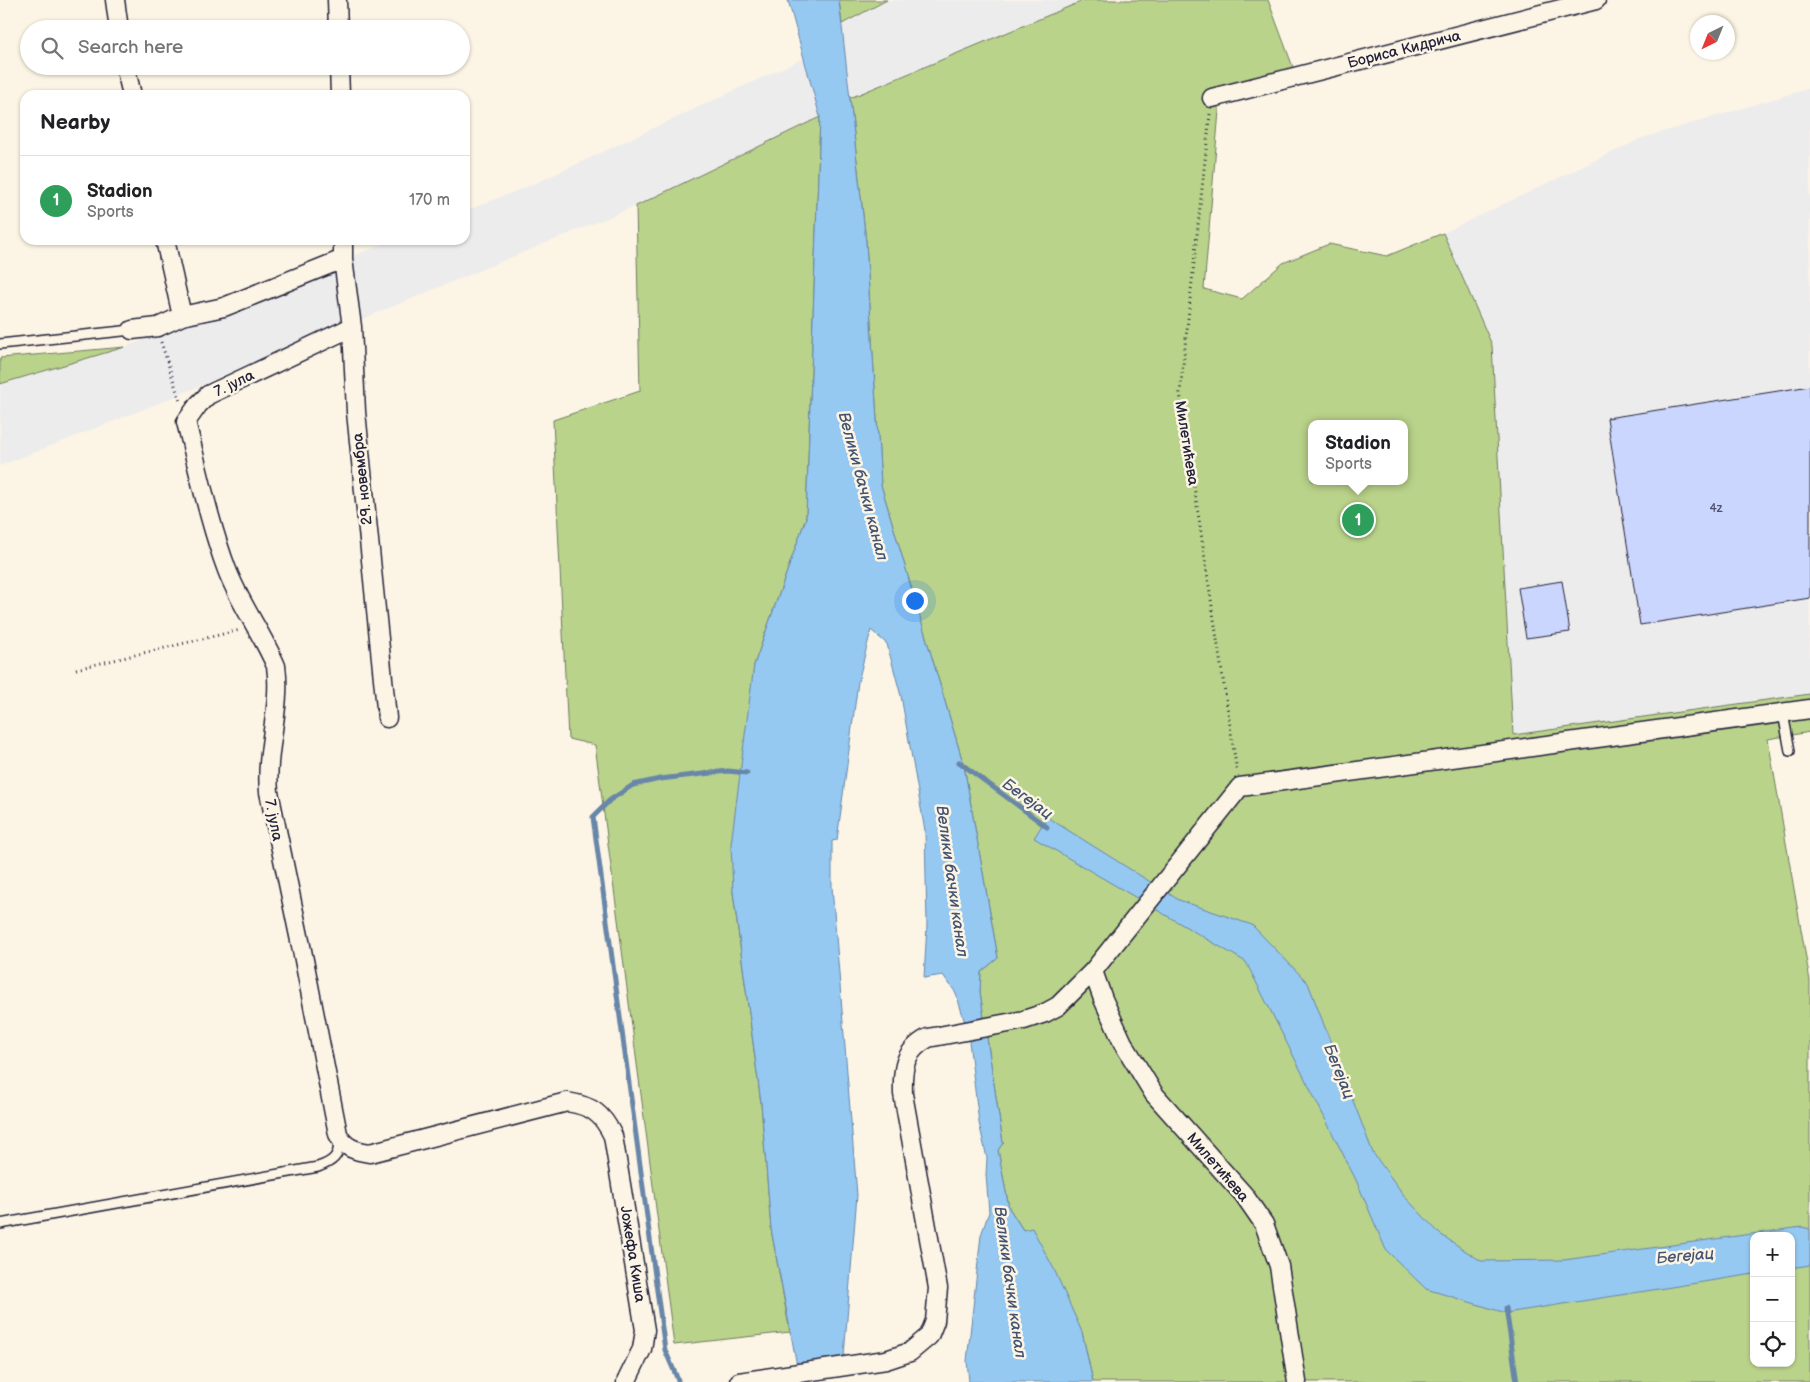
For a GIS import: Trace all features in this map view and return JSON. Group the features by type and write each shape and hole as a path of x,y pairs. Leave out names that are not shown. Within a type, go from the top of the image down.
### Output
{"street":[{"path":"115,0 118,20"},
{"path":"337,0 338,20"},
{"name":"Бориса Кидрича","path":"1212,98 1596,0"},
{"path":"127,75 131,90"},
{"path":"339,75 340,90"},
{"path":"166,245 182,316"},
{"name":"29. новембра","path":"343,245 352,327 356,412 387,718"},
{"path":"132,330 158,327 182,316 224,307 344,259"},
{"name":"7. јула","path":"338,1134 269,792 267,776 275,703 276,666 244,606 225,564 186,422 208,395 352,327"},
{"path":"739,1382 886,1360 910,1352 929,1336 935,1321 938,1288 903,1094 902,1078 906,1060 917,1044 928,1038 950,1032 1024,1020 1045,1013 1058,1006 1093,971 1240,787 1810,708"},
{"name":"Милетићева","path":"1093,971 1103,999 1123,1043 1154,1094 1244,1195 1264,1224 1279,1266 1297,1382"},
{"name":"Јожефа Киша","path":"338,1134 341,1141 350,1148 358,1152 370,1153 567,1102 582,1104 591,1108 607,1123 613,1136 645,1330 642,1349 626,1382"}],"lane":[{"path":"0,344 132,330"},
{"path":"1783,712 1790,751"},
{"path":"0,1224 318,1166 329,1163 336,1156 340,1148 338,1134"}],"path":[{"name":"Милетићева","path":"1212,98 1180,393 1240,787"},
{"path":"158,327 186,422"},
{"path":"76,669 255,626"}],"shaded area":[{"path":"887,0 1085,0 850,98 842,24"},
{"path":"804,58 820,117 636,206 147,408 0,466 0,384 125,347 380,245 470,245 470,209 536,183"},
{"path":"1810,88 1810,694 1513,735 1492,345 1443,233 1642,138"}],"green space":[{"path":"839,0 887,0 842,24"},
{"path":"1085,0 1268,0 1297,78 1220,99 1204,289 1242,299 1283,263 1329,244 1387,256 1443,233 1492,345 1513,735 1810,694 1810,732 1768,739 1810,981 1810,1382 1093,1382 1082,1332 1009,1208 998,1150 1003,1143 980,992 981,972 998,958 964,766 881,485 866,242 850,98"},
{"path":"820,117 806,518 754,665 733,892 761,1103 771,1229 790,1332 674,1345 595,745 568,739 553,420 640,391 636,206"},
{"path":"125,347 0,384 0,358"}],"water":[{"name":"Велики бачки канал","path":"788,0 839,0 866,242 881,485 964,766 998,958 981,972 980,992 1003,1143 998,1150 1009,1208 1023,1230 1032,1228 1054,1269 1082,1332 1093,1382 969,1382 967,1361 981,1235 989,1212 986,1175 987,1158 979,1123 968,1033 956,993 943,975 924,978 927,925 925,831 901,696 887,644 871,630 858,682 837,840 832,841 832,887 857,1195 844,1356 845,1375 797,1366 771,1229 761,1103 733,892 731,844 754,665 806,518 820,117"},
{"path":"1047,817 1179,900 1252,925 1308,983 1373,1153 1406,1198 1440,1234 1481,1261 1564,1260 1750,1234 1750,1275 1506,1313 1426,1289 1386,1250 1356,1180 1246,962 1034,838"},
{"path":"1802,1227 1810,1229 1810,1265 1795,1267 1795,1232 1766,1232"}],"building":[{"path":"1810,386 1810,598 1640,625 1607,418"},
{"path":"1562,581 1570,632 1526,638 1518,588"}],"waterway":[{"name":"Бегејац","path":"959,762 1047,827"},
{"path":"678,1380 665,1350 593,817 610,800 633,785 660,779 728,771 747,773"},
{"path":"1506,1308 1517,1382"}],"place":[{"name":"Stadion","path":"1358,520"}]}
